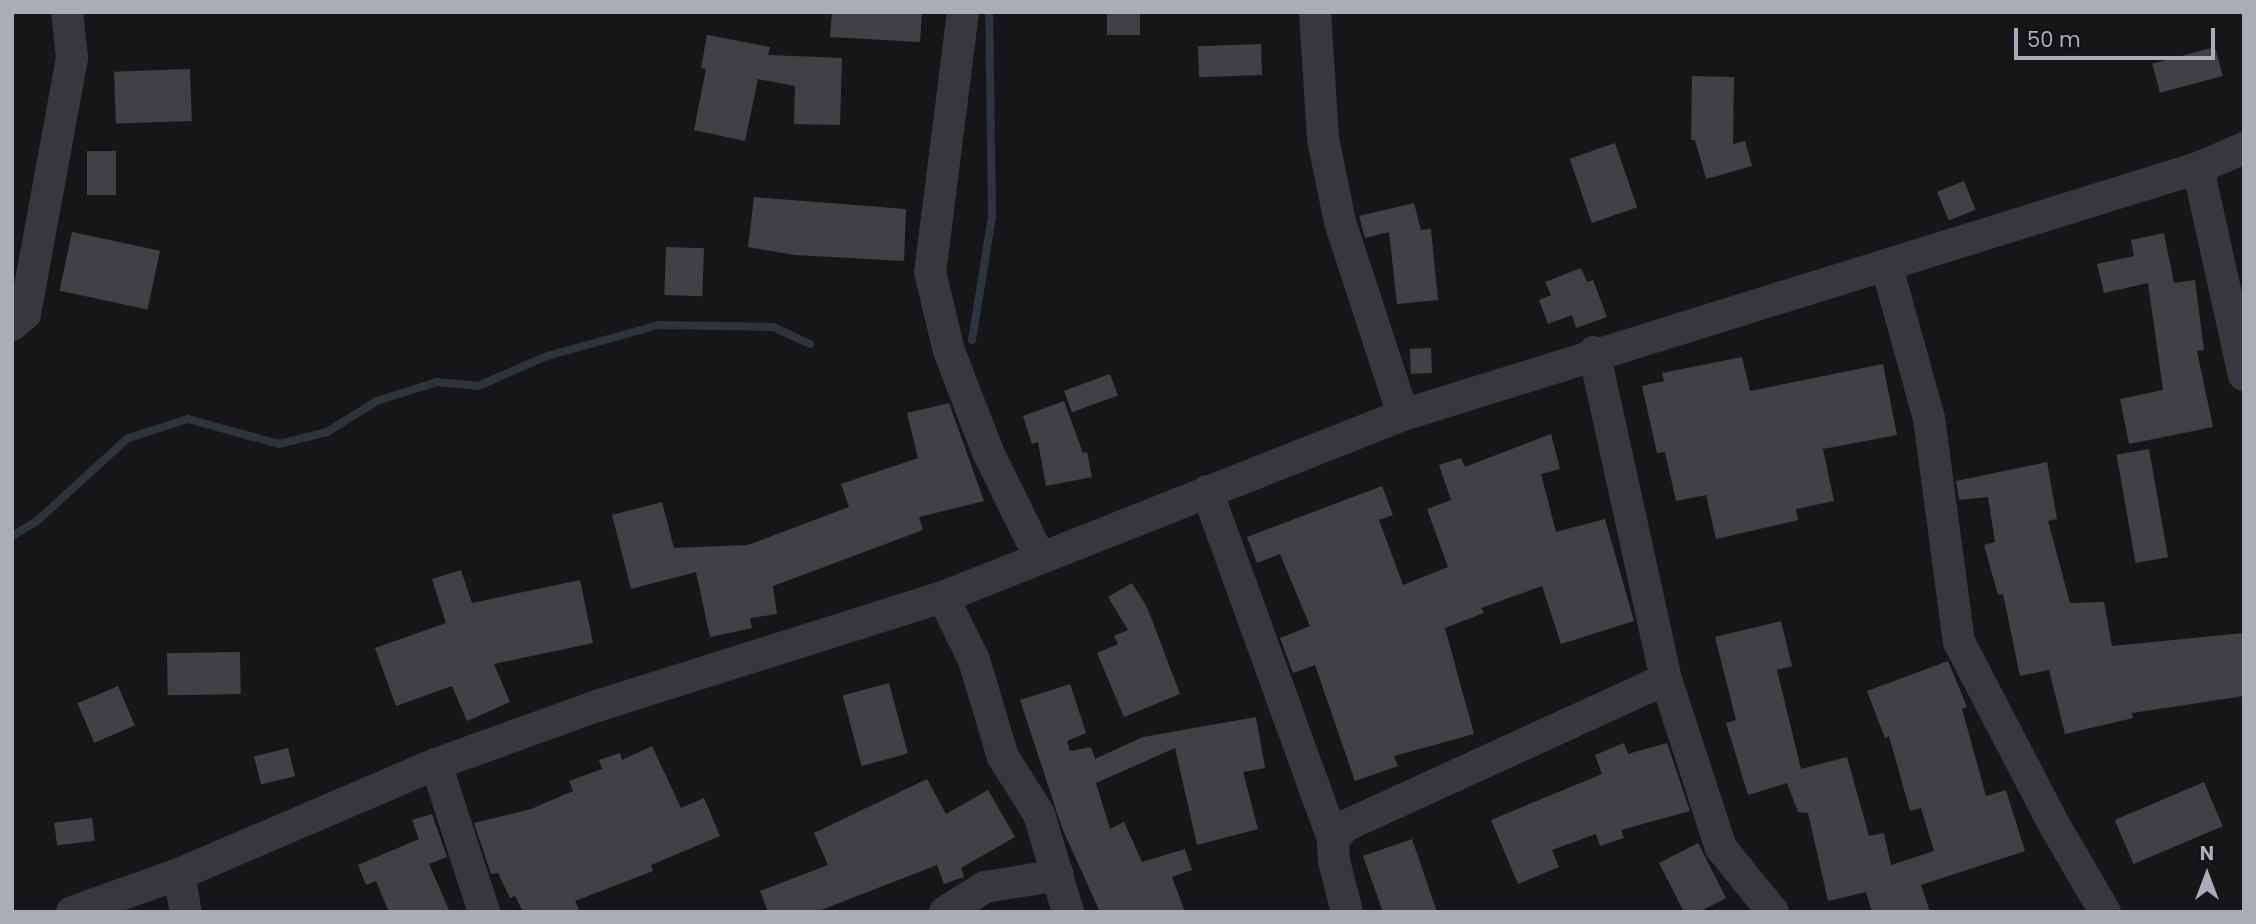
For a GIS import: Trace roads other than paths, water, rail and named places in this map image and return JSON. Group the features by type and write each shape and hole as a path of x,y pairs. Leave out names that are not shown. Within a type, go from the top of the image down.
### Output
{"street":[{"path":"12,325 24,314 72,57 67,12"},
{"path":"963,12 930,272 949,351 988,452 1039,556"},
{"path":"1315,12 1323,139 1340,222 1403,415"},
{"path":"72,912 178,874 436,764 600,705 943,597 1039,556 1403,415 1594,352 1887,267 2198,168 2244,148"},
{"path":"2198,168 2230,256 2244,375"},
{"path":"1887,267 1929,418 1959,642 2056,828 2105,912"},
{"path":"1594,352 1667,679 1721,848 1773,912"},
{"path":"1207,491 1333,839 1334,861 1347,912"},
{"path":"943,597 974,660 1003,757 1039,814 1068,912"},
{"path":"1333,839 1345,825 1667,679"},
{"path":"436,764 484,912"},
{"path":"178,874 186,912"},
{"path":"945,912 985,887 1058,875"}],"waterway":[{"path":"972,340 992,216 989,12"},
{"path":"12,536 37,521 128,438 188,419 279,444 327,432 377,401 437,382 478,386 547,356 659,325 773,327 810,344"}]}
